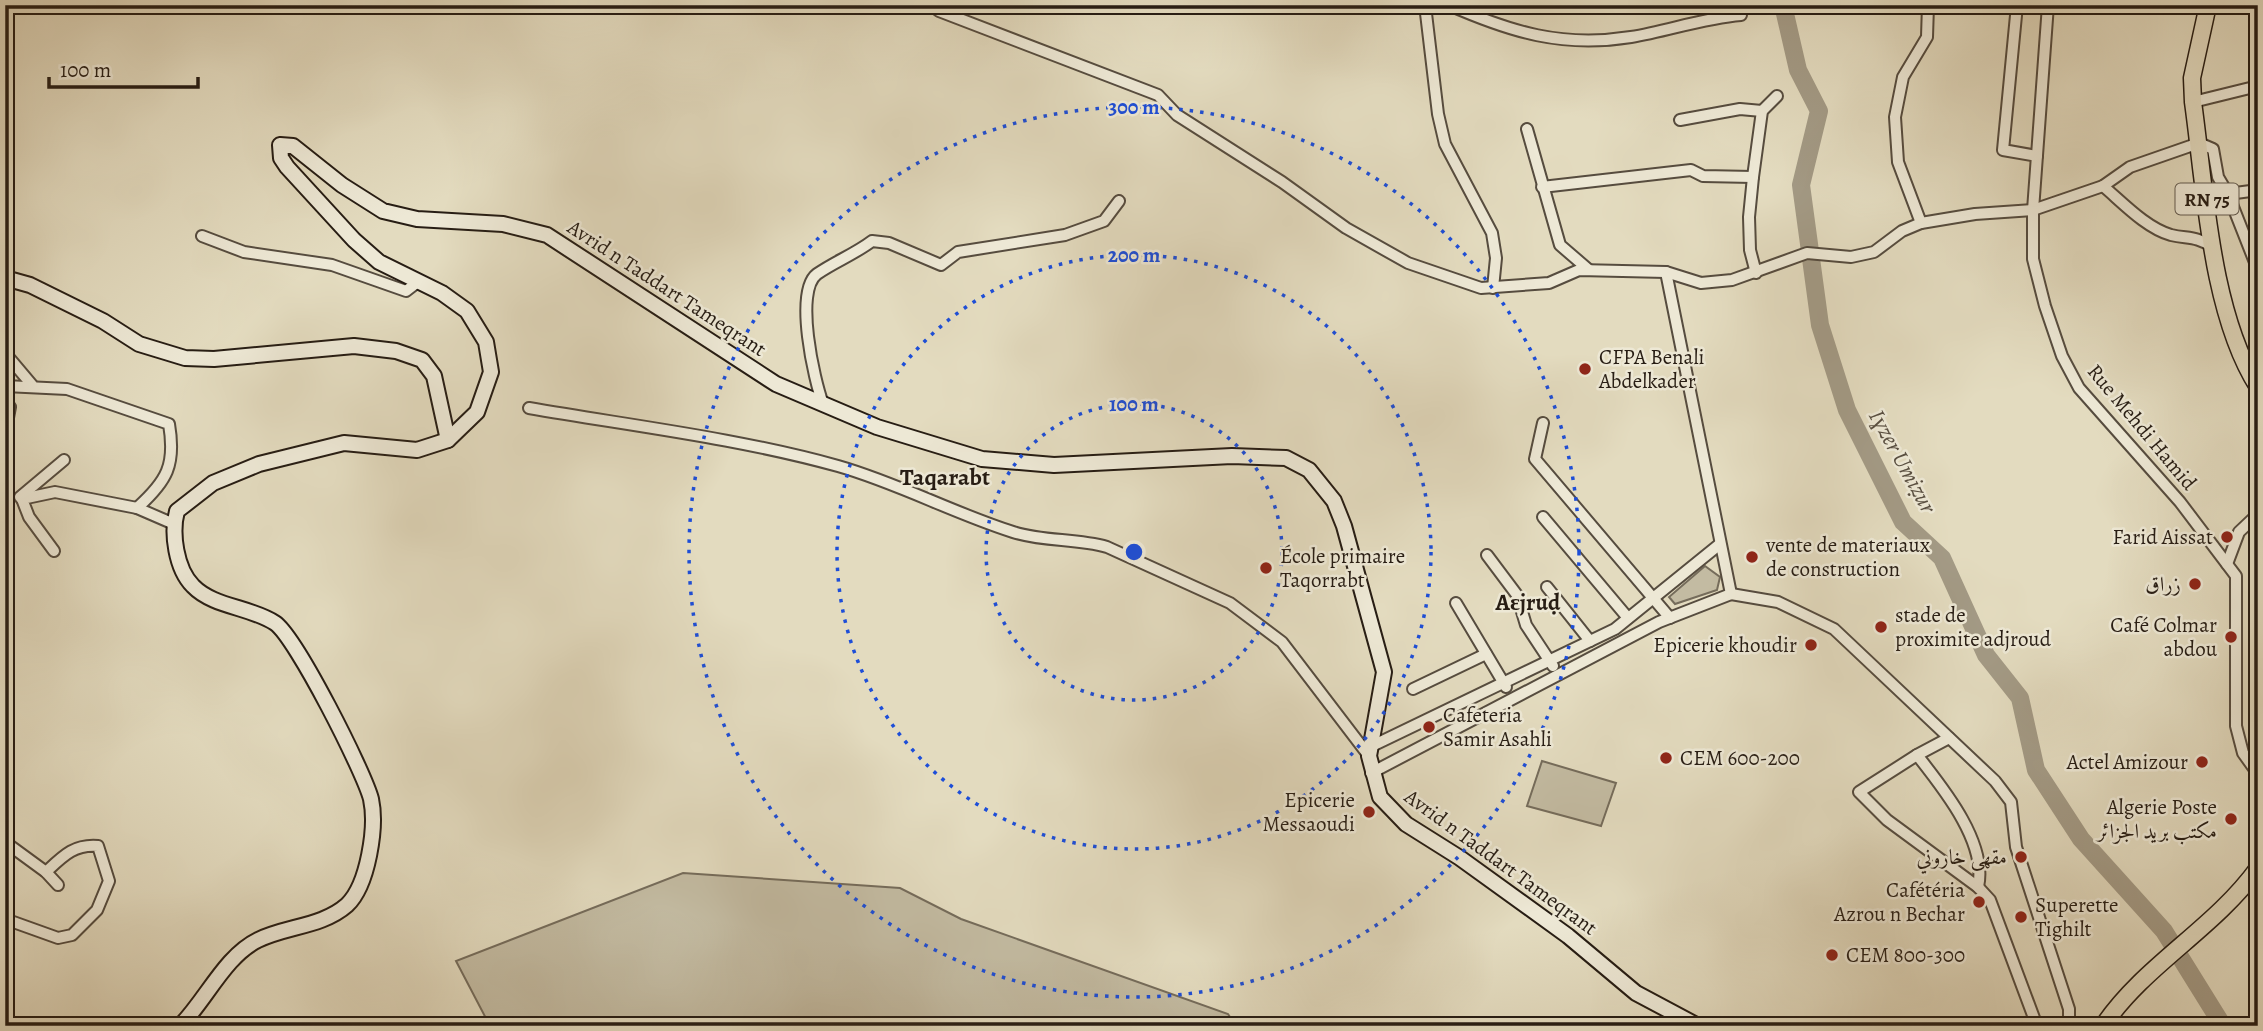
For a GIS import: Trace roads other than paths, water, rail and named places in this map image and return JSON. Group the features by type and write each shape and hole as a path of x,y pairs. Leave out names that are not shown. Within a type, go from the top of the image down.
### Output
{"main road":[{"name":"RN 75","path":"2208,5 2192,78 2193,102 2213,247 2229,325 2241,358 2258,387"},
{"name":"Avrid n Taddart Tameqrant","path":"174,524 177,511 213,483 259,464 344,443 417,450 448,440 477,412 491,372 486,342 467,311 442,293 379,262 354,240 287,167 281,158 280,145 293,146 342,186 383,211 417,219 502,224 547,236 776,384 877,428 982,459 1054,464 1232,456 1286,458 1310,470 1334,501 1344,526 1384,672 1371,751 1371,772 1380,797 1406,824 1460,858 1569,936 1636,993 1698,1026"},
{"path":"5,278 30,285 103,321 139,344 185,358 214,359 354,345 396,351 422,360 434,376 444,407 448,440"},
{"path":"174,524 174,537 182,567 193,586 213,598 244,608 276,624 298,651 371,799 372,831 366,873 347,905 311,924 258,940 235,958 180,1026"},
{"path":"2103,1026 2123,999 2146,981 2236,894 2258,869"},
{"path":"2112,1026 2146,981"}],"street":[{"path":"931,5 939,12 1158,95 1177,115 1363,238 1408,263 1480,288 1549,283 1579,270 1666,272 1700,284 1756,273 1807,253 1852,257 1874,252 1902,231 1921,223 1975,214 2033,210 2103,186 2130,167 2199,143 2213,149 2218,177 2228,194 2258,270"},
{"path":"1425,5 1438,114 1445,144 1492,233 1496,258 1493,288"},
{"path":"1449,5 1527,35 1584,41 1631,37 1710,18 1741,15"},
{"path":"1921,223 1898,162 1895,117 1903,77 1927,37 1928,5"},
{"path":"2017,5 2003,150 2037,156"},
{"name":"Rue Mehdi Hamid","path":"2048,5 2033,210 2033,260 2062,356 2079,388 2180,502 2236,576 2236,726 2243,753 2258,774"},
{"path":"2193,102 2258,86"},
{"path":"1756,273 1750,250 1749,217 1753,177 1762,111 1777,96"},
{"path":"1680,120 1740,109 1762,111"},
{"path":"1527,129 1560,245 1589,270"},
{"path":"1542,187 1691,170 1703,176 1753,177"},
{"path":"2103,186 2135,213 2170,234 2199,237 2213,247"},
{"path":"2228,194 2258,190"},
{"path":"823,404 813,379 807,342 807,288 816,275 872,241 889,243 942,265 958,252 1065,235 1104,221 1119,201"},
{"path":"202,236 244,252 332,265 406,291 419,281"},
{"path":"1666,272 1731,594"},
{"path":"5,353 32,385"},
{"path":"5,386 67,388 169,424 174,451 162,486 137,508"},
{"path":"5,401 10,407 5,434"},
{"path":"529,408 626,425 695,433 773,450 839,466 901,487 1012,532 1050,541 1085,541 1107,547 1230,603 1282,642 1371,751 1615,629 1720,544"},
{"path":"1544,423 1535,459 1670,618"},
{"path":"54,551 29,517 20,496 64,460"},
{"path":"22,499 55,492 137,508 174,524"},
{"path":"2227,564 2239,532 2258,514"},
{"path":"1543,517 1628,618"},
{"path":"1487,555 1517,595 1526,625 1558,675"},
{"path":"1547,587 1590,641"},
{"path":"1371,772 1670,618 1731,594 1778,602 1834,629 1995,781 2011,802 2016,847 2068,1009 2070,1026"},
{"path":"1456,603 1513,698"},
{"path":"1413,689 1486,653"},
{"path":"1950,738 1917,755 1859,792 1887,820 1978,887 1990,900 2037,1026"},
{"path":"1917,755 1956,804 1982,871 1978,887"},
{"path":"5,842 46,872 58,886"},
{"path":"5,919 58,938 72,935 97,910 109,881 98,846 82,845 66,853 46,872"}],"waterway":[{"name":"Iɣzer Umiẓur","path":"1783,5 1798,70 1819,111 1801,185 1820,325 1847,410 1903,522 1942,558 1986,655 2020,698 2036,770 2081,839 2164,931 2223,1026"}],"place":[{"name":"CFPA Benali Abdelkader","path":"1585,369"},
{"name":"Farid Aissat","path":"2227,537"},
{"name":"vente de materiaux de construction","path":"1752,557"},
{"name":"École primaire Taqorrabt","path":"1266,568"},
{"name":"زراق","path":"2195,584"},
{"name":"stade de proximite adjroud","path":"1881,627"},
{"name":"Café Colmar abdou","path":"2231,637"},
{"name":"Epicerie khoudir","path":"1811,645"},
{"name":"Cafeteria Samir Asahli","path":"1429,727"},
{"name":"CEM 600-200","path":"1666,758"},
{"name":"Actel Amizour","path":"2202,762"},
{"name":"Epicerie Messaoudi","path":"1369,812"},
{"name":"Algerie Poste مكتب بريد الجزائر","path":"2231,819"},
{"name":"مقهى خاروني","path":"2021,857"},
{"name":"Cafétéria Azrou n Bechar","path":"1979,902"},
{"name":"Superette Tighilt","path":"2021,917"},
{"name":"CEM 800-300","path":"1832,955"}],"district":[{"name":"Taqarabt","path":"945,477"},
{"name":"Aɛjruḍ","path":"1528,602"}]}
